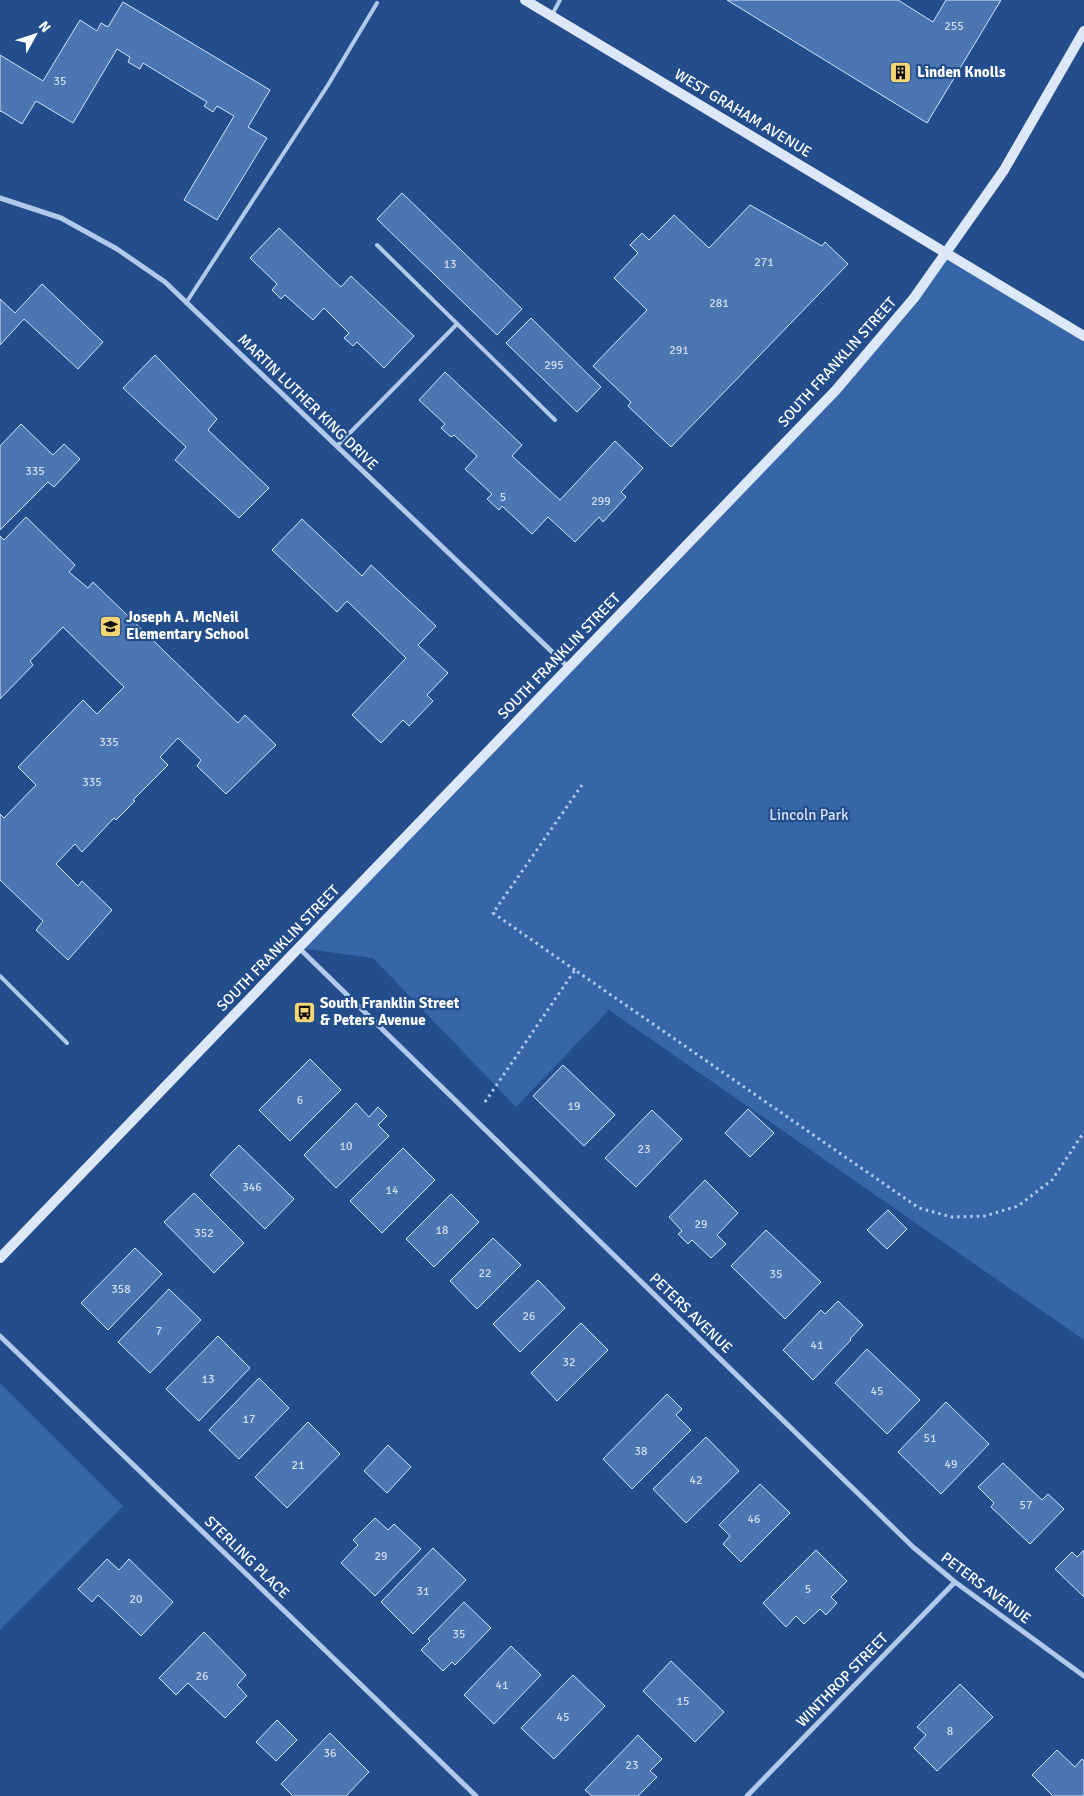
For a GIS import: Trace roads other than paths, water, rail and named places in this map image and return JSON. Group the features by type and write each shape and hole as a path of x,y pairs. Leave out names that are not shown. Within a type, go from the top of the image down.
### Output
{"main road":[{"name":"WEST GRAHAM AVENUE","path":"525,0 1084,336"},
{"name":"SOUTH FRANKLIN STREET","path":"0,1258 836,390 914,298 1004,170 1084,31"}],"street":[{"name":"MARTIN LUTHER KING DRIVE","path":"0,198 61,218 117,249 165,282 569,668"},
{"name":"PETERS AVENUE","path":"299,948 913,1547 955,1582 1084,1676"},
{"name":"STERLING PLACE","path":"0,1336 476,1796"},
{"name":"WINTHROP STREET","path":"747,1796 955,1582"}],"lane":[{"path":"551,16 560,0"},
{"path":"186,303 328,86 376,4"},
{"path":"376,245 555,420"},
{"path":"337,446 457,324"},
{"path":"0,976 67,1043"}],"place":[{"name":"Linden Knolls","path":"901,72"},
{"name":"Joseph A. McNeil Elementary School","path":"110,626"},
{"name":"South Franklin Street & Peters Avenue","path":"304,1012"}],"park label":[{"name":"Lincoln Park","path":"809,815"}]}
